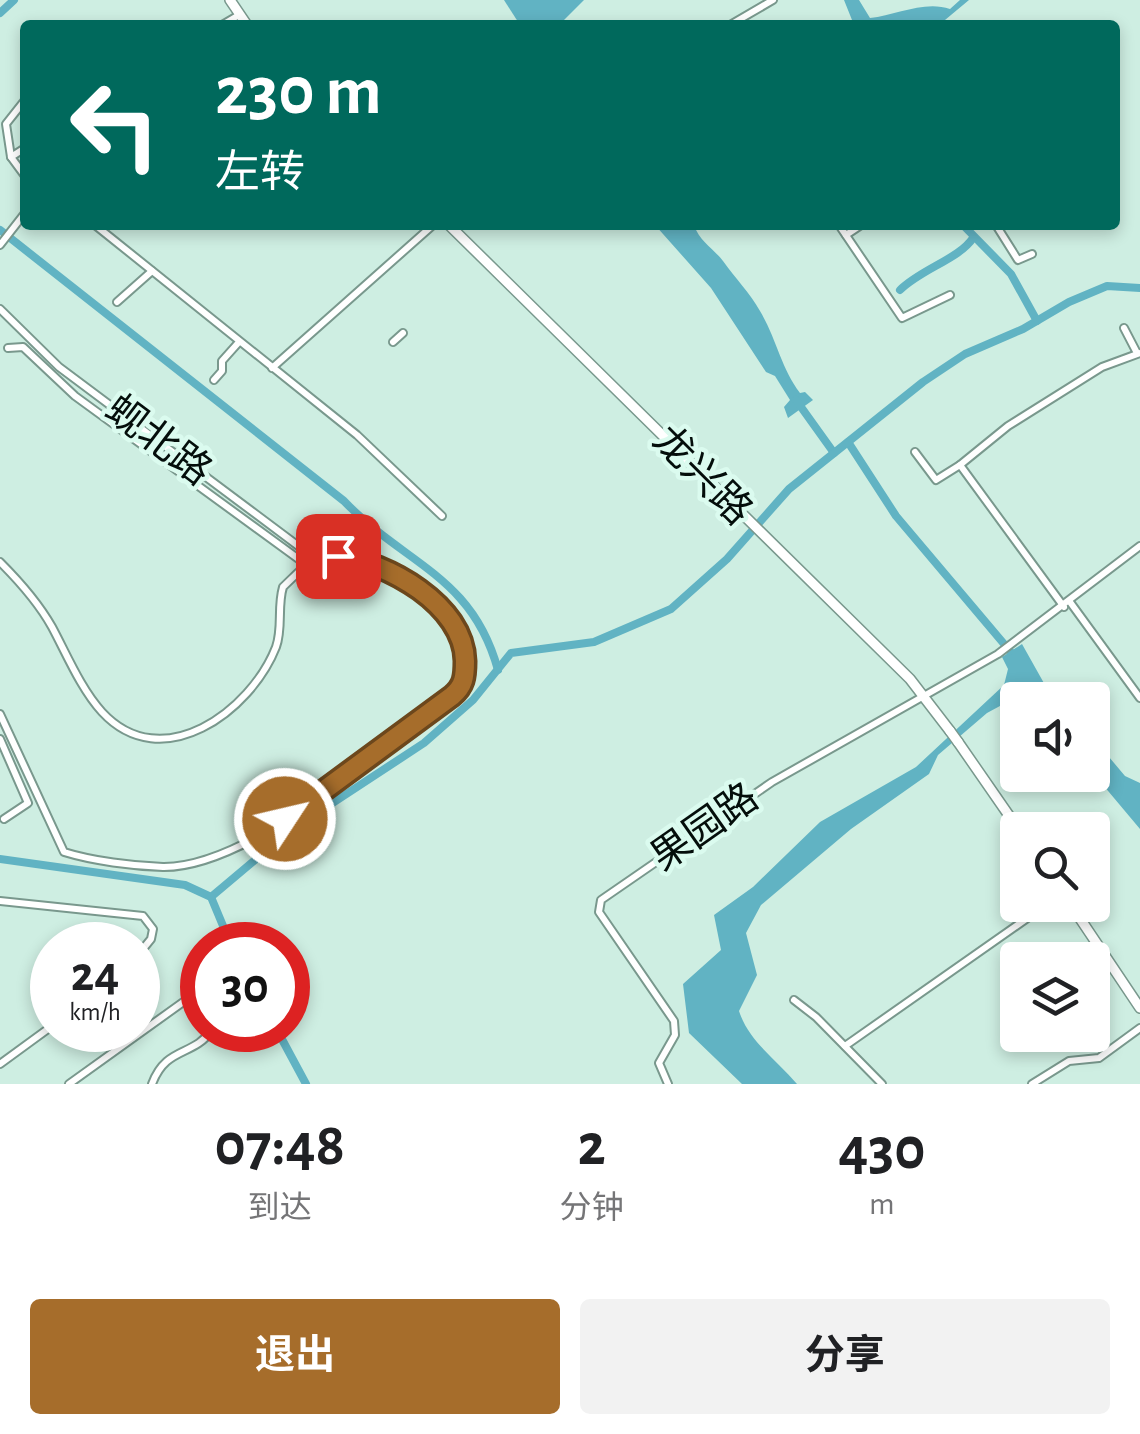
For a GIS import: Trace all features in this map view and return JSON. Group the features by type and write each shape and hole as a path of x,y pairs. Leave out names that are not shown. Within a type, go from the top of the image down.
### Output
{"street":[{"path":"230,0 244,20"},
{"path":"739,20 773,0"},
{"path":"230,20 239,14"},
{"path":"20,106 6,124 11,157 20,169"},
{"path":"11,157 20,151"},
{"path":"0,244 20,220"},
{"path":"101,230 357,435 442,516"},
{"path":"272,368 427,230"},
{"name":"龙兴路","path":"454,230 923,694 1007,812"},
{"path":"842,230 902,318 950,295"},
{"path":"846,235 854,230"},
{"path":"996,230 1018,260 1032,254"},
{"path":"117,302 152,271"},
{"name":"蚬北路","path":"0,309 59,367 301,548 323,529"},
{"path":"915,452 936,480 1030,412 1102,367 1139,353 1124,328"},
{"path":"393,342 403,333"},
{"path":"214,380 222,370 222,360 239,342"},
{"path":"8,348 23,348 83,402 304,563"},
{"path":"960,465 1140,698"},
{"name":"果园路","path":"668,1084 659,1063 675,1036 674,1021 600,912 602,900 755,793 998,654 1140,546"},
{"path":"0,562 34,600 101,711 130,731 171,740 214,721 253,686 277,644 282,587 304,563 323,556 377,565 428,598 460,637 464,679 452,696 364,764 250,842 216,856 164,867 64,852 0,714"},
{"path":"0,740 28,803 4,818"},
{"path":"0,901 144,916 148,922"},
{"path":"844,1046 1022,922"},
{"path":"1082,922 1140,1008"},
{"path":"1129,992 1140,984"},
{"path":"794,1000 882,1084"},
{"path":"69,1084 180,1004"},
{"path":"1032,1084 1069,1061 1099,1058 1140,1028"},
{"path":"0,1064 30,1042"},
{"path":"152,1084 164,1062 183,1052"}],"water":[{"path":"504,0 584,0 564,20 517,20"},
{"path":"844,0 859,0 870,18 921,7 950,9 960,0 969,0 945,20 852,20"},
{"path":"659,230 697,230 756,304 794,383 800,393 805,392 813,400 788,418 784,407 790,400 775,376 766,372 711,288"},
{"path":"1022,644 1043,682 1005,682 1008,669 1002,657"},
{"path":"1000,689 1000,706 938,755 929,774 851,829 761,905 746,933 757,975 739,1011 756,1041 797,1084 742,1084 689,1033 683,984 721,950 714,915 753,887 820,822 916,767"},
{"path":"1110,758 1125,776 1140,783 1140,829 1109,792"}],"waterway":[{"path":"0,13 14,0"},
{"path":"0,230 434,574 472,613 498,670"},
{"path":"968,230 1011,274 1037,321"},
{"path":"900,290 959,252 973,238"},
{"path":"211,897 287,833 424,743 473,700 511,653 594,642 671,609 727,559 789,489 923,382 965,354 1107,286 1140,288"},
{"path":"796,400 834,453"},
{"path":"848,442 896,516 1010,651"},
{"path":"0,859 185,885 211,897 221,922"},
{"path":"289,1052 306,1084"}],"route":[{"path":"285,819 452,696 464,679 463,644 440,608 377,565 338,556"}]}
